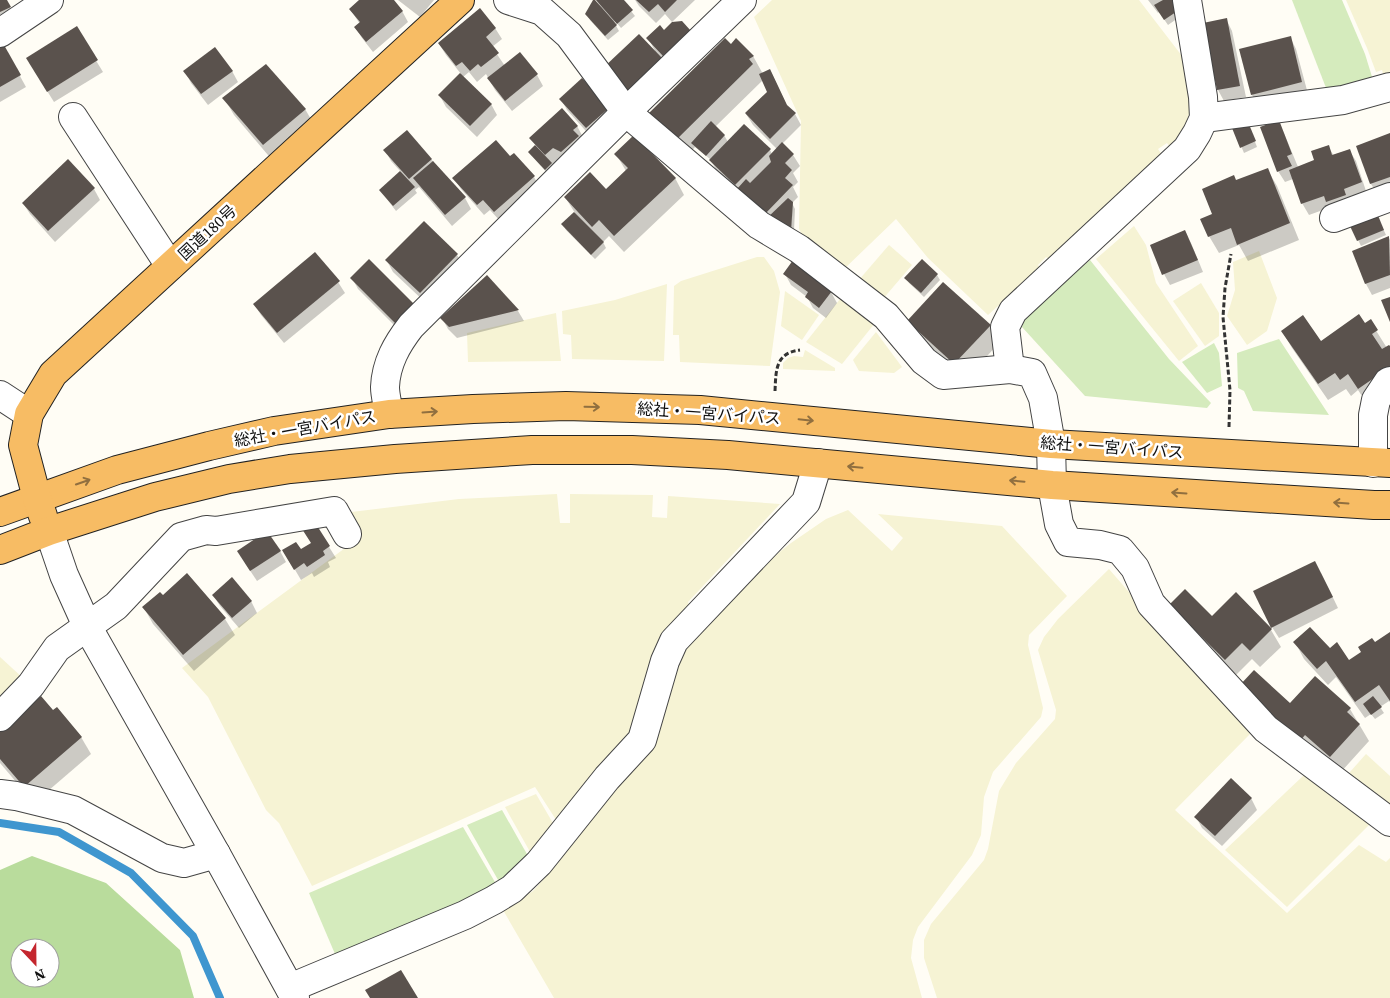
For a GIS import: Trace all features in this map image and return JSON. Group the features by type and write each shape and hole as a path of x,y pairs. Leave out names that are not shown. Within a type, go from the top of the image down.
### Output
{"highway":[{"name":"国道180号","path":"48,531 23,445 29,414 53,374 460,0"},
{"name":"総社・一宮バイパス","path":"37,498 117,470 274,431 389,414 566,406 700,410 1051,444 1382,463"},
{"path":"0,550 48,531 155,497 229,479 290,469 395,459 532,450 632,450 728,455 1052,484 1390,505"},
{"path":"0,512 37,498"}],"street":[{"path":"0,33 49,0"},
{"path":"508,0 542,11 569,34 626,112 759,225 799,250 886,316 924,361 943,375 1010,369 1032,373 1043,398 1051,444 1052,484 1059,524 1068,542 1100,545 1120,550 1135,568 1151,604 1266,729 1390,822"},
{"path":"389,414 385,387 389,362 400,341 411,326 626,112 742,0"},
{"path":"1010,369 1005,327 1013,311 1187,148 1197,134 1204,118 1203,97 1187,0"},
{"path":"1204,118 1343,100 1390,87"},
{"path":"73,117 170,266"},
{"path":"1334,218 1390,197"},
{"path":"1382,463 1373,415 1376,400 1390,381"},
{"path":"0,396 29,414"},
{"path":"48,531 64,575 87,626 293,993 494,900 512,889 539,863 607,778 642,740 665,661 674,641 806,502 818,463"},
{"path":"0,717 31,685 57,648 116,606 181,537 206,530 216,531 334,511 347,534"},
{"path":"0,794 73,810 162,858 184,863 216,854"}],"path":[{"path":"1228,455 1230,390 1223,317 1225,288 1231,254"},
{"path":"774,417 777,369 780,360 784,354 800,350"}],"shaded area":[{"path":"772,0 1139,0 1192,69 1192,101 1187,122 1173,151 1167,143 1158,149 1165,159 1095,215 1099,219 1050,260 1046,257 1038,265 1040,268 988,315 928,258 896,219 842,271 807,244 799,229 801,121 754,17"},
{"path":"1346,0 1390,0 1390,78 1385,80 1382,70 1376,72"},
{"path":"1134,226 1146,245 1156,283 1198,346 1179,361 1096,259"},
{"path":"889,245 912,265 882,300 858,281"},
{"path":"1259,251 1277,298 1267,331 1247,345 1227,316 1235,290 1233,262"},
{"path":"757,257 764,257 774,271 780,292 770,366 680,362 679,335 673,335 674,286 681,281"},
{"path":"1201,283 1219,313 1219,336 1205,346 1173,301"},
{"path":"667,284 664,361 572,359 571,335 563,334 562,311 615,300"},
{"path":"785,291 819,315 802,340 781,326"},
{"path":"844,294 875,323 842,364 806,342"},
{"path":"556,313 561,361 468,362 467,333"},
{"path":"876,332 902,367 894,373 859,371 853,360"},
{"path":"805,350 835,368 835,371 783,369 783,363 788,358 794,356 803,357"},
{"path":"557,494 560,523 570,523 570,494 653,495 652,517 667,518 668,496 780,504 688,602 691,611 633,736 560,826 535,787 312,886 279,823 266,810 208,697 182,668 356,540 343,513 459,499"},
{"path":"848,510 892,551 903,538 878,514 1002,526 1067,596 1029,635 1028,645 1043,708 1041,717 993,772 984,797 981,835 972,855 918,927 913,940 911,958 922,998 554,998 503,910 533,891 557,864 620,784 643,759 659,734 680,652 763,565 826,519"},
{"path":"1109,569 1251,733 1175,810 1287,913 1359,845 1386,862 1390,858 1390,998 937,998 924,958 924,940 931,924 984,860 988,849 999,791 1016,763 1055,719 1056,710 1038,650 1044,637 1058,619"},
{"path":"0,657 24,679 0,706"},
{"path":"1366,754 1390,776 1390,804 1385,807 1351,783 1350,772"},
{"path":"1304,775 1370,824 1287,907 1225,850"},
{"path":"536,794 557,830 534,859 505,807"}],"green space":[{"path":"1292,0 1342,0 1365,54 1373,80 1328,93"},
{"path":"1090,260 1169,359 1211,403 1207,408 1085,396 1022,327 1025,316"},
{"path":"1279,339 1329,415 1253,411 1244,391 1238,388 1237,353"},
{"path":"1214,343 1219,353 1222,386 1207,393 1182,362"},
{"path":"502,810 532,863 502,887 467,825"},
{"path":"463,827 499,889 338,961 309,893"},
{"path":"32,856 106,883 180,950 194,998 0,998 0,870"}],"building":[{"path":"0,0 7,0 11,7 0,12"},
{"path":"359,0 394,0 403,11 366,42 354,27 360,22 349,9"},
{"path":"593,0 617,25 605,36 585,14"},
{"path":"596,0 624,0 633,10 617,24"},
{"path":"636,0 677,0 665,12 658,4 649,12"},
{"path":"1163,0 1173,0 1179,10 1164,20 1154,5"},
{"path":"480,8 496,28 486,37 499,53 481,67 478,64 470,71 462,62 456,66 438,43"},
{"path":"1227,18 1240,86 1217,90 1203,23"},
{"path":"682,21 691,31 663,56 646,38 660,25 664,30 672,22"},
{"path":"77,26 98,60 47,92 26,58"},
{"path":"639,34 662,58 626,92 603,68"},
{"path":"1291,36 1302,82 1251,95 1239,49"},
{"path":"725,38 731,44 736,38 754,56 749,59 753,64 675,141 648,114"},
{"path":"4,45 21,75 0,87 0,47"},
{"path":"215,47 233,71 201,94 183,71"},
{"path":"520,52 538,74 505,101 487,78"},
{"path":"266,64 306,109 263,145 222,98"},
{"path":"770,69 787,105 796,113 770,139 745,113 767,92 759,74"},
{"path":"460,73 492,104 470,126 438,95"},
{"path":"582,78 609,108 586,128 559,99"},
{"path":"562,108 578,126 573,130 579,136 561,152 553,148 545,155 529,138"},
{"path":"1279,120 1292,154 1287,156 1292,166 1277,172 1260,127"},
{"path":"711,121 725,135 706,156 691,143"},
{"path":"1248,122 1256,141 1240,148 1232,128"},
{"path":"744,124 771,149 735,185 709,160"},
{"path":"407,130 432,159 409,179 383,150"},
{"path":"1390,133 1390,177 1370,184 1356,146"},
{"path":"634,135 676,178 614,236 599,220 592,227 564,197 590,172 606,189 628,168 614,154"},
{"path":"496,140 510,156 514,153 535,176 494,212 483,200 477,205 452,178"},
{"path":"782,142 794,154 785,163 792,170 785,178 793,185 764,215 737,189 746,179 750,183 771,162 769,156"},
{"path":"535,145 552,163 545,170 528,152"},
{"path":"1329,145 1332,155 1350,149 1362,182 1344,189 1346,195 1326,202 1324,196 1301,204 1289,170 1314,160 1311,151"},
{"path":"68,159 95,188 48,231 22,203"},
{"path":"433,161 466,197 445,215 413,178"},
{"path":"1268,168 1290,223 1237,245 1231,228 1208,237 1200,219 1212,214 1202,189 1234,175 1236,180"},
{"path":"400,171 415,187 393,206 379,190"},
{"path":"788,198 793,202 791,231 766,219"},
{"path":"574,212 604,242 591,255 561,224"},
{"path":"1377,213 1384,230 1357,241 1349,224"},
{"path":"424,221 458,254 420,293 385,260"},
{"path":"1185,230 1198,260 1162,275 1150,245"},
{"path":"1389,236 1390,275 1365,284 1352,251"},
{"path":"315,252 340,281 277,333 253,304"},
{"path":"796,256 820,273 815,279 832,291 819,308 805,297 808,292 783,274"},
{"path":"369,259 415,305 396,324 350,278"},
{"path":"922,259 938,274 921,293 904,278"},
{"path":"487,275 519,310 449,327 440,318"},
{"path":"943,282 991,325 954,364 907,321"},
{"path":"1390,297 1390,322 1381,300"},
{"path":"1359,314 1365,323 1371,319 1378,330 1372,334 1382,349 1390,346 1390,367 1358,389 1348,374 1340,380 1335,373 1318,384 1281,331 1303,315 1321,341"},
{"path":"314,521 330,546 323,551 325,555 307,567 304,563 294,570 282,550 296,542 301,549 311,543 302,529"},
{"path":"267,531 281,551 250,571 237,551"},
{"path":"1315,561 1333,597 1271,628 1253,591"},
{"path":"187,573 226,618 183,655 142,607 160,592 163,595"},
{"path":"232,577 252,601 232,618 212,595"},
{"path":"1185,589 1212,616 1236,592 1272,629 1250,651 1242,643 1225,660 1169,605"},
{"path":"1310,627 1330,648 1337,642 1349,660 1361,652 1358,647 1372,638 1375,642 1390,632 1390,701 1379,685 1355,702 1326,661 1317,669 1293,642"},
{"path":"1254,670 1290,703 1315,676 1351,708 1347,712 1360,724 1330,757 1305,735 1300,741 1239,686"},
{"path":"41,696 53,710 57,707 82,737 24,787 0,759 0,731"},
{"path":"1373,696 1382,707 1371,715 1363,704"},
{"path":"1231,778 1252,798 1215,836 1194,817"},
{"path":"401,970 418,998 370,998 365,990"}],"waterway":[{"path":"0,823 59,832 131,873 193,936 220,998"}]}
